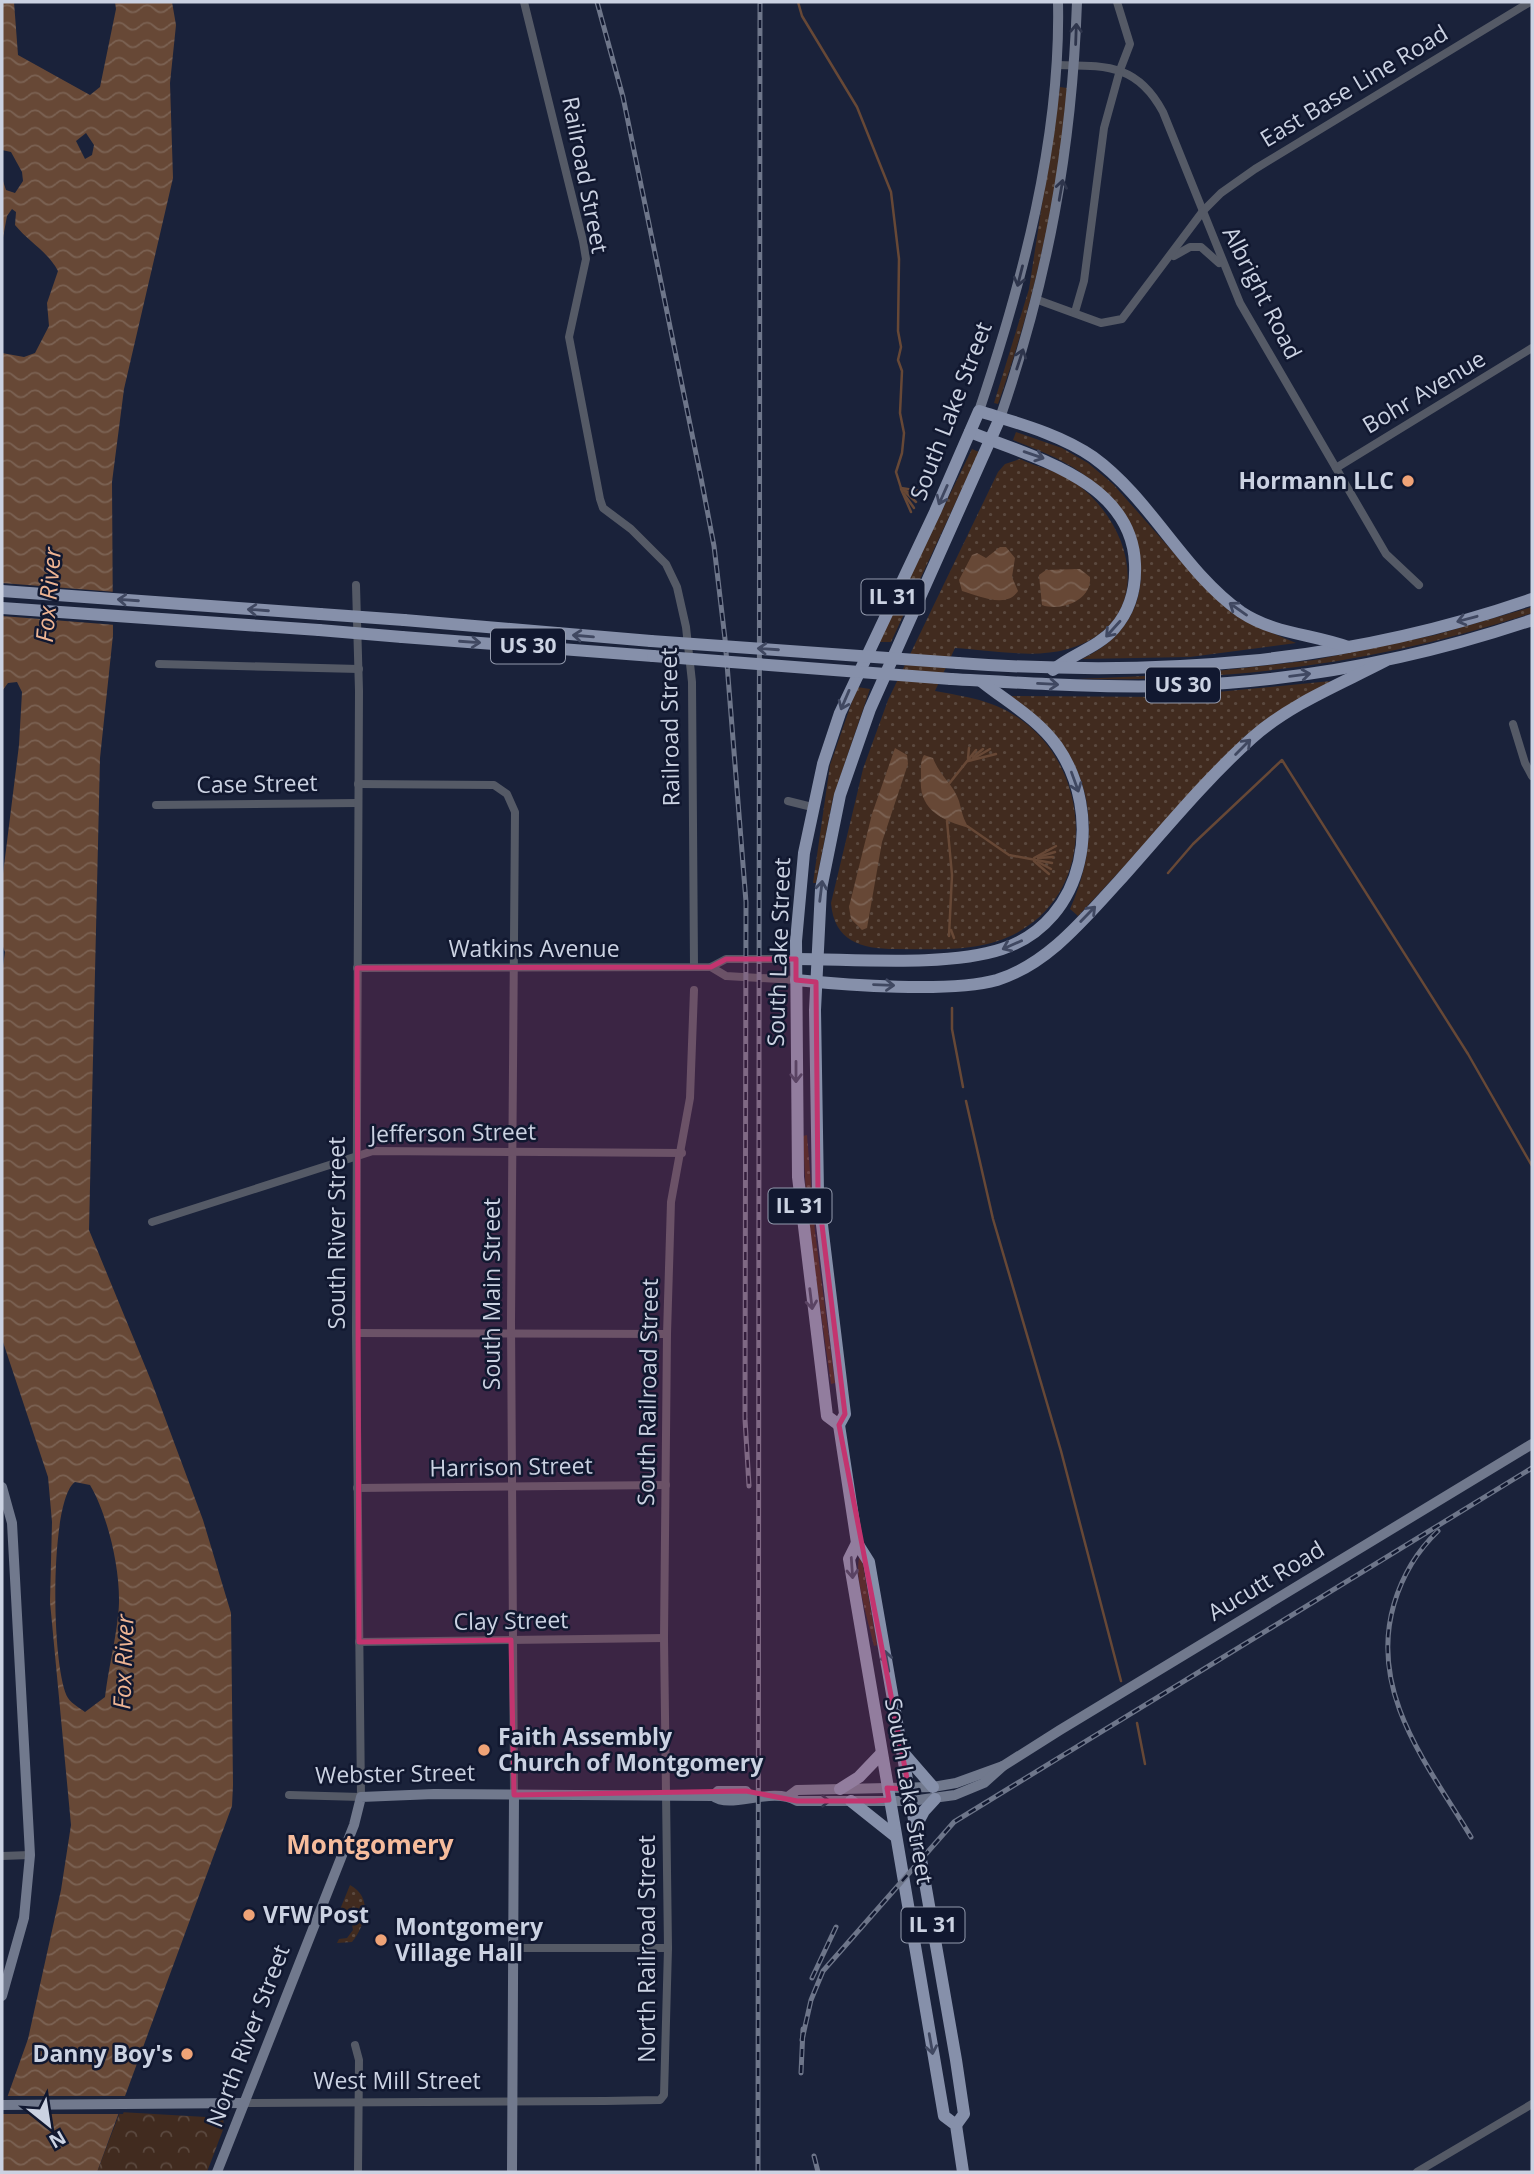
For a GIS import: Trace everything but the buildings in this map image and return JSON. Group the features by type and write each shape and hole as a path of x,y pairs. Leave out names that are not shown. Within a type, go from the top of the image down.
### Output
{"main road":[{"path":"979,411 1066,442 1107,468 1219,593 1243,613 1283,631 1348,647"},
{"name":"South Lake Street","path":"839,1425 827,1416 801,1222 796,1137 796,960 800,878 812,807 846,697 935,512 979,411"},
{"name":"South Lake Street","path":"963,2172 956,2125 964,2114 869,1562 857,1543 839,1425 845,1414 818,1192 816,982 826,857 852,759 899,639 992,441 1000,418"},
{"path":"970,432 1052,462 1083,481 1119,518 1135,557 1134,589 1123,618 1101,641 1070,656 1052,670"},
{"name":"US 30","path":"2,591 1052,670 1214,666 1348,647 1412,635 1532,599"},
{"name":"US 30","path":"2,608 980,681 1174,686 1265,679 1385,661 1532,620"},
{"path":"796,979 888,985 984,983 1040,959 1085,918 1253,737 1294,709 1385,661"},
{"path":"796,960 983,955 1029,937 1060,906 1077,872 1084,838 1083,808 1073,775 1056,744 1038,725 980,681"},
{"name":"South Lake Street","path":"857,1543 849,1559 881,1754 944,2116 956,2125"},
{"path":"903,1752 934,1793 915,1826"},
{"path":"839,1789 859,1777 881,1754"},
{"path":"851,1801 895,1836"}],"street":[{"name":"Railroad Street","path":"524,2 586,259 569,337 600,499 603,508 631,529 666,564 677,587 686,627 692,682 691,867 694,967"},
{"name":"IL 31","path":"1056,65 1058,2"},
{"name":"IL 31","path":"1038,300 1062,184 1075,65 1077,2"},
{"path":"1038,300 1075,312 1084,281 1104,128 1130,38 1117,2"},
{"name":"East Base Line Road","path":"1075,312 1101,323 1116,322 1132,309 1203,211 1221,194 1255,169 1530,2"},
{"name":"Albright Road","path":"1056,65 1120,70 1143,83 1157,100 1240,303 1386,554 1419,585"},
{"name":"South Lake Street","path":"979,411 1013,303 1037,200 1056,65"},
{"path":"1166,262 1181,251 1201,247 1224,269"},
{"name":"South Lake Street","path":"1000,418 1038,300"},
{"name":"Bohr Avenue","path":"1336,468 1532,348"},
{"name":"South River Street","path":"356,585 359,669 356,1334 361,1797"},
{"path":"159,664 359,669"},
{"path":"1513,724 1525,763 1532,776"},
{"name":"South Main Street","path":"358,784 494,785 507,794 515,812 511,969 511,1640 514,1795"},
{"path":"788,802 812,807"},
{"name":"Case Street","path":"156,805 358,803"},
{"name":"Watkins Avenue","path":"357,968 711,967 726,959 796,960"},
{"name":"Watkins Avenue","path":"711,967 726,976 796,979"},
{"name":"South Railroad Street","path":"666,1796 664,1638 671,1202 690,1098 694,990"},
{"name":"Jefferson Street","path":"152,1222 373,1151 682,1153"},
{"path":"356,1334 667,1334"},
{"name":"Aucutt Road","path":"1022,1754 1532,1444"},
{"name":"Harrison Street","path":"357,1488 666,1485"},
{"path":"2,1487 12,1523 30,1855 24,1918 2,1996"},
{"name":"Clay Street","path":"359,1642 664,1638"},
{"name":"Webster Street","path":"789,1797 797,1790 839,1789 910,1795 934,1793 1003,1766 1022,1754"},
{"name":"Webster Street","path":"289,1796 713,1796 718,1791 746,1791 750,1796 789,1797 797,1801 851,1801 888,1794"},
{"path":"512,2172 514,1795"},
{"name":"North Railroad Street","path":"660,2100 666,2089 666,1796"},
{"name":"North River Street","path":"218,2172 354,1825 361,1797"},
{"path":"2,1856 30,1855"},
{"path":"514,1948 668,1948"},
{"path":"355,2045 359,2060 358,2172"},
{"name":"West Mill Street","path":"2,2105 660,2100"},
{"path":"1418,2172 1532,2104"}],"highlighted area":[{"path":"726,959 796,959 796,980 816,982 818,1192 845,1414 839,1425 909,1789 887,1788 889,1800 874,1801 797,1801 746,1791 514,1795 511,1640 359,1642 357,968 711,967"}],"green space":[{"path":"1060,87 1067,88 1051,209 1023,327 998,404 994,403 1029,289"},
{"path":"1016,432 1062,448 1088,463 1113,484 1189,570 1256,626 1296,643 1190,657 1082,659 1109,642 1127,622 1137,599 1141,574 1137,548 1127,523 1111,500 1090,479 1044,452 1013,440"},
{"path":"972,449 979,452 891,642 878,642"},
{"path":"1020,459 1067,478 1095,500 1112,523 1123,547 1128,572 1125,596 1115,618 1096,636 1068,649 1027,654 955,648 935,691 1000,707 1020,719 1043,740 1061,766 1072,795 1076,826 1073,857 1063,886 1046,911 1020,931 1005,938 975,946 943,949 883,949 861,944 851,940 837,926 831,903 863,769 888,700 998,472 1005,464"},
{"path":"1532,607 1532,613 1476,630 1421,644 1308,666 1194,677 1078,679 1190,674 1314,660 1435,635"},
{"path":"1331,681 1261,723 1244,737 1078,916 1070,909 1082,877 1088,847 1084,789 1073,763 1058,739 1036,716 1009,696 1165,697"},
{"path":"857,687 870,689 833,798 816,883 813,883 830,765"},
{"path":"807,1135 815,1232 835,1383 831,1384 807,1216 803,1136"},
{"path":"861,1554 877,1645 874,1646 858,1572"},
{"path":"350,1885 362,1897 364,1920 352,1942 337,1943 339,1939 347,1938 353,1930 351,1920 339,1912"},
{"path":"120,2112 223,2118 224,2127 207,2172 97,2172"}],"water":[{"name":"Fox River","path":"2,2 14,2 18,55 90,95 100,87 116,9 115,2 172,2 176,25 170,83 173,178 124,389 112,482 113,635 100,758 89,1230 152,1383 203,1520 231,1613 233,1785 232,1806 97,2172 2,2172 2,2112 28,2039 61,1890 71,1825 50,1602 52,1522 48,1477 2,1339 2,973 5,952 2,944 2,882 19,745 22,692 17,682 8,683 2,691 2,353 24,357 35,353 49,326 47,303 58,271 49,258 15,225 16,212 12,209 7,216 2,243 2,178 6,190 15,193 23,181 22,172 11,152 2,150","holes":["86,133 94,145 92,155 85,159 76,141","75,1482 90,1485 103,1514 113,1549 119,1601 105,1697 85,1712 68,1698 62,1681 56,1622 55,1586 61,1519 67,1495"]},
{"path":"1000,547 1006,547 1015,558 1012,577 1018,591 1007,599 1000,600 962,591 959,580 972,555 977,553 986,558"},
{"path":"1080,569 1090,577 1086,592 1081,598 1058,607 1042,605 1039,575 1046,570"},
{"path":"895,748 907,755 908,764 882,842 867,928 862,930 851,919 849,907 872,814"},
{"path":"924,755 933,758 954,790 969,828 941,817 927,805 921,788"}],"pier":[{"path":"2,583 116,592 116,625 2,616"},
{"path":"4,2096 129,2096 123,2114 2,2114"}],"waterway":[{"path":"798,2 802,16 857,107 891,192 899,259 898,331 901,347 898,360 902,371 900,413 904,433 896,472 901,488 916,502"},
{"path":"901,488 920,491"},
{"path":"901,489 911,512"},
{"path":"904,490 918,497"},
{"path":"904,494 914,508"},
{"path":"968,758 969,748"},
{"path":"973,757 983,749"},
{"path":"971,760 990,749"},
{"path":"948,785 976,750"},
{"path":"968,761 996,754"},
{"path":"1168,873 1193,844 1282,760 1468,1054 1532,1166"},
{"path":"947,821 952,875 949,936"},
{"path":"967,826 1009,855 1052,863"},
{"path":"1034,858 1056,846"},
{"path":"1038,857 1055,852"},
{"path":"1038,858 1053,857"},
{"path":"1034,861 1049,874"},
{"path":"1038,862 1051,869"},
{"path":"951,930 954,938"},
{"path":"952,1008 952,1029 963,1087"},
{"path":"966,1101 993,1219 1061,1451 1121,1681"},
{"path":"1137,1723 1145,1764"}],"railway":[{"path":"597,2 623,97 701,478 714,546 725,639 746,902 745,1419 749,1486"},
{"path":"758,2172 760,2"},
{"path":"802,2040 811,2000 823,1971 954,1822 1532,1468"},
{"path":"1438,1531 1417,1556 1397,1594 1388,1637 1389,1668 1407,1727 1437,1783 1471,1837"},
{"path":"812,1978 836,1927"},
{"path":"801,2073 803,2029"},
{"path":"814,2156 818,2172"}],"place":[{"name":"Hormann LLC","path":"1408,481"},
{"name":"Faith Assembly Church of Montgomery","path":"484,1750"},
{"name":"VFW Post","path":"249,1915"},
{"name":"Montgomery Village Hall","path":"381,1940"},
{"name":"Danny Boy's","path":"187,2054"}],"district":[{"name":"Montgomery","path":"370,1845"}]}
